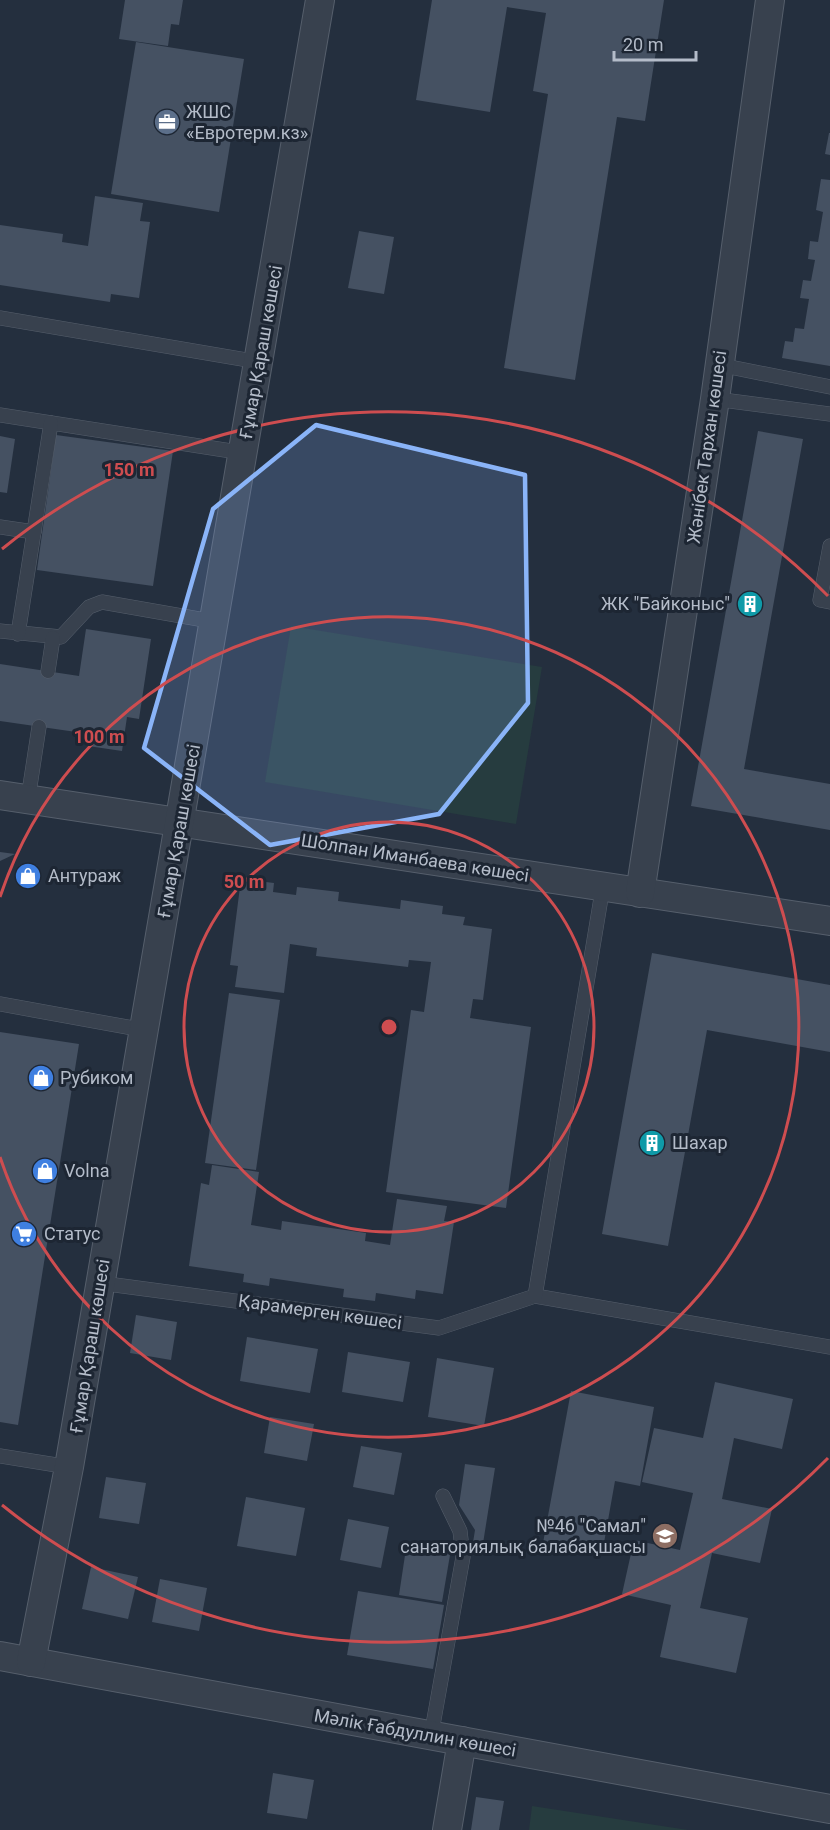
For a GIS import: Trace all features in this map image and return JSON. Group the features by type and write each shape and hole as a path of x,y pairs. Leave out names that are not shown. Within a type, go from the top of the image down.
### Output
{"street":[{"name":"Ғұмар Қараш көшесі","path":"31,1662 69,1467 216,621 320,0"},
{"name":"Жәнібек Тархан көшесі","path":"640,893 720,365 770,0"},
{"name":"Шолпан Иманбаева көшесі","path":"0,795 830,921"},
{"name":"Мәлік Ғабдуллин көшесі","path":"0,1656 830,1809"},
{"path":"447,1830 462,1742"}],"lane":[{"path":"0,318 259,363"},
{"path":"720,365 830,387"},
{"path":"715,399 830,414"},
{"path":"0,415 243,453"},
{"path":"18,634 51,423"},
{"path":"0,527 33,532"},
{"path":"830,546 820,600 830,602"},
{"path":"0,631 53,638 66,633 94,603 216,621"},
{"path":"48,671 53,638"},
{"path":"28,799 39,727"},
{"path":"603,886 535,1296 830,1347"},
{"path":"0,1004 144,1030"},
{"name":"Қарамерген көшесі","path":"100,1283 439,1328 535,1296"},
{"path":"0,1456 69,1467"},
{"path":"431,1736 463,1557 460,1531 443,1496"}],"highlighted area":[{"path":"316,425 525,475 528,703 439,814 270,845 144,748 213,509"}],"green space":[{"path":"291,626 542,667 516,824 265,782"},
{"path":"532,1806 688,1830 529,1830"}],"building":[{"path":"125,0 183,0 179,25 171,24 168,46 119,39"},
{"path":"432,0 664,0 645,121 617,117 575,380 504,368 548,94 533,91 546,13 507,7 490,112 416,100"},
{"path":"136,42 244,59 219,212 111,194"},
{"path":"830,133 830,155 825,154"},
{"path":"821,179 830,180 830,366 782,358 785,341 793,342 795,328 804,329 809,299 800,298 803,280 811,281 815,260 808,259 810,241 818,242 823,212 816,210"},
{"path":"95,196 143,203 140,221 150,222 139,298 111,294 110,302 0,285 0,225 63,234 62,242 88,246"},
{"path":"359,231 394,237 384,294 348,288"},
{"name":"ЖК \"Байконыс\"","path":"758,431 803,439 744,769 830,784 830,830 691,806"},
{"path":"56,435 173,451 153,586 37,570"},
{"path":"0,436 15,439 7,493 0,492"},
{"path":"86,629 151,639 139,719 127,717 122,751 88,746 90,734 0,721 0,664 79,676"},
{"path":"0,852 15,854 0,861"},
{"path":"241,879 274,883 273,892 296,895 297,887 339,892 338,901 400,909 401,900 443,906 442,914 465,917 463,925 492,929 483,1000 473,999 470,1018 531,1027 506,1208 386,1192 411,1010 424,1012 431,962 409,960 408,967 316,956 317,948 290,944 284,993 235,987 238,966 230,965"},
{"name":"Шахар","path":"652,953 830,985 830,1052 707,1030 668,1246 602,1234"},
{"path":"229,993 280,1000 256,1170 205,1163"},
{"path":"0,1032 79,1044 18,1425 0,1422"},
{"path":"212,1165 259,1172 251,1225 281,1230 282,1221 366,1233 365,1241 390,1245 397,1199 447,1206 444,1221 454,1222 443,1294 416,1290 415,1299 376,1293 375,1301 343,1297 344,1289 270,1278 269,1286 243,1282 244,1274 189,1266 201,1183 209,1185"},
{"path":"136,1315 177,1322 171,1360 130,1353"},
{"path":"247,1337 318,1349 310,1393 240,1381"},
{"path":"348,1352 410,1362 403,1402 342,1392"},
{"path":"437,1358 494,1368 484,1426 428,1417"},
{"path":"715,1382 793,1399 782,1449 734,1438 722,1499 772,1509 760,1563 712,1553 700,1608 748,1618 736,1673 660,1657 671,1605 622,1594 634,1540 680,1550 693,1493 642,1482 654,1428 703,1438"},
{"path":"571,1391 654,1407 640,1486 615,1481 602,1554 543,1543"},
{"path":"270,1417 314,1424 307,1461 264,1453"},
{"path":"361,1446 402,1453 394,1495 353,1487"},
{"path":"465,1464 495,1468 481,1556 471,1555 475,1530 459,1505"},
{"path":"106,1477 146,1483 139,1524 99,1518"},
{"path":"246,1497 305,1508 296,1556 237,1546"},
{"path":"348,1519 389,1527 381,1568 340,1560"},
{"path":"407,1542 451,1549 442,1602 399,1595"},
{"path":"91,1567 138,1577 128,1619 82,1609"},
{"path":"160,1579 207,1588 199,1631 152,1622"},
{"path":"358,1591 444,1605 433,1669 347,1655"},
{"path":"273,1773 314,1780 307,1819 267,1813"},
{"path":"476,1797 504,1801 499,1830 471,1830"}],"place":[{"name":"ЖШС «Евротерм.кз»","path":"167,122"},
{"name":"ЖК \"Байконыс\"","path":"750,604"},
{"name":"Антураж","path":"28,876"},
{"name":"Рубиком","path":"41,1078"},
{"name":"Шахар","path":"652,1143"},
{"name":"Volna","path":"45,1171"},
{"name":"Статус","path":"24,1234"},
{"name":"№46 \"Самал\" санаториялық балабақшасы","path":"665,1536"}]}
